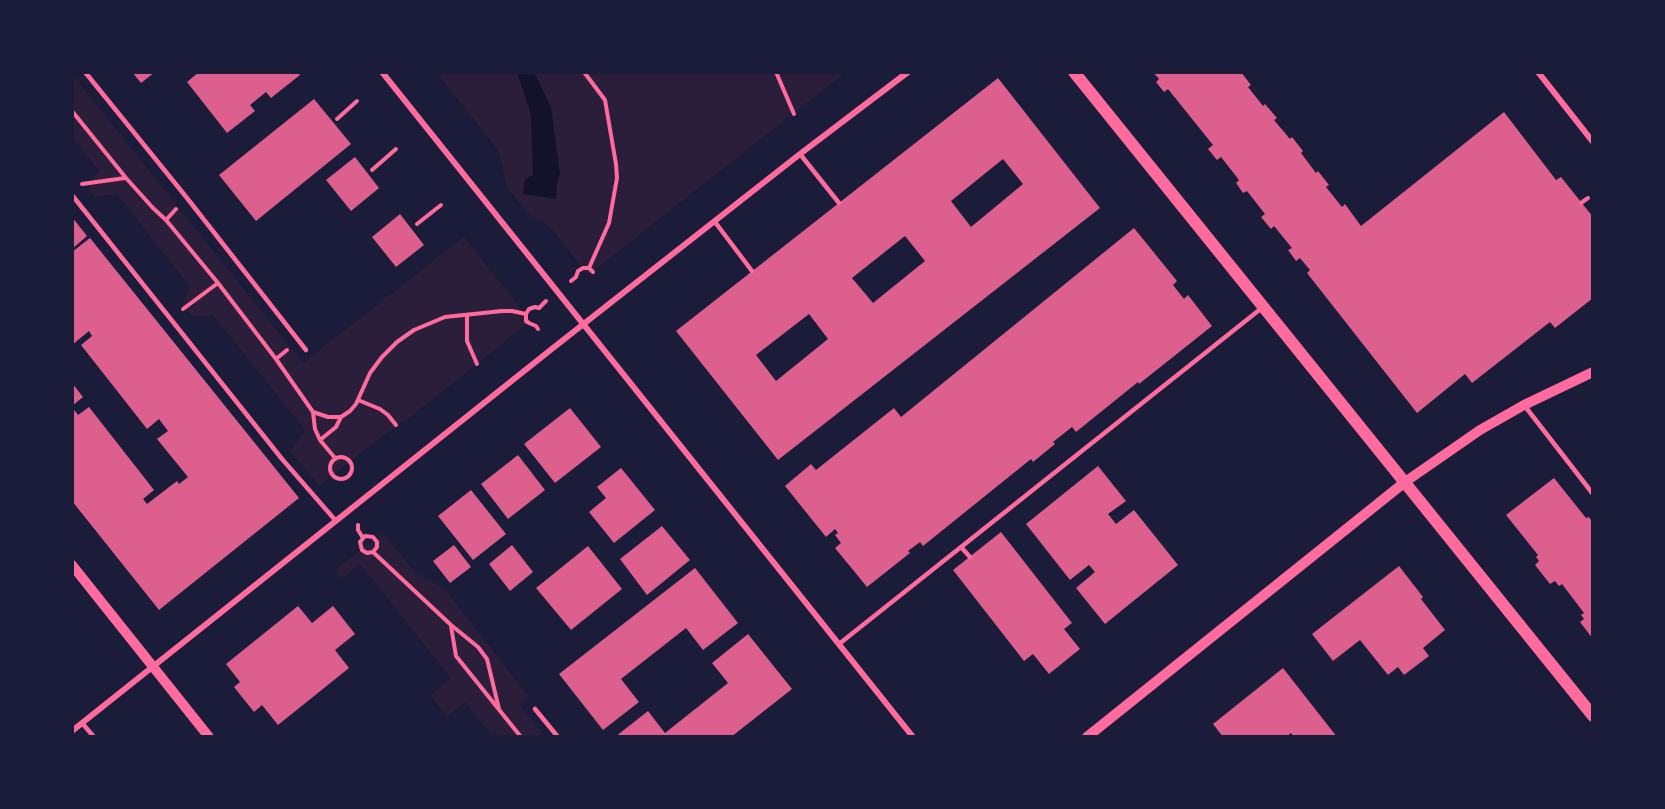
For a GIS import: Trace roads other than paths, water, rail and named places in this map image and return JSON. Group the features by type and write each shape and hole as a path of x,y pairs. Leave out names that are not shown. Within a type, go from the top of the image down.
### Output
{"main road":[{"path":"1074,72 1593,716"}],"street":[{"path":"382,72 913,737"},
{"path":"72,731 583,324 908,72"},
{"path":"1538,72 1593,142"},
{"path":"1087,737 1405,482 1480,430 1524,405 1593,372"},
{"path":"72,565 209,737"}],"lane":[{"path":"85,72 306,350"},
{"path":"800,154 839,203"},
{"path":"72,195 282,459 336,521"},
{"path":"715,222 752,271"},
{"path":"839,644 1263,307"},
{"path":"1524,405 1593,494"},
{"path":"962,547 970,557"},
{"path":"535,709 558,737"},
{"path":"82,723 94,737"}]}
